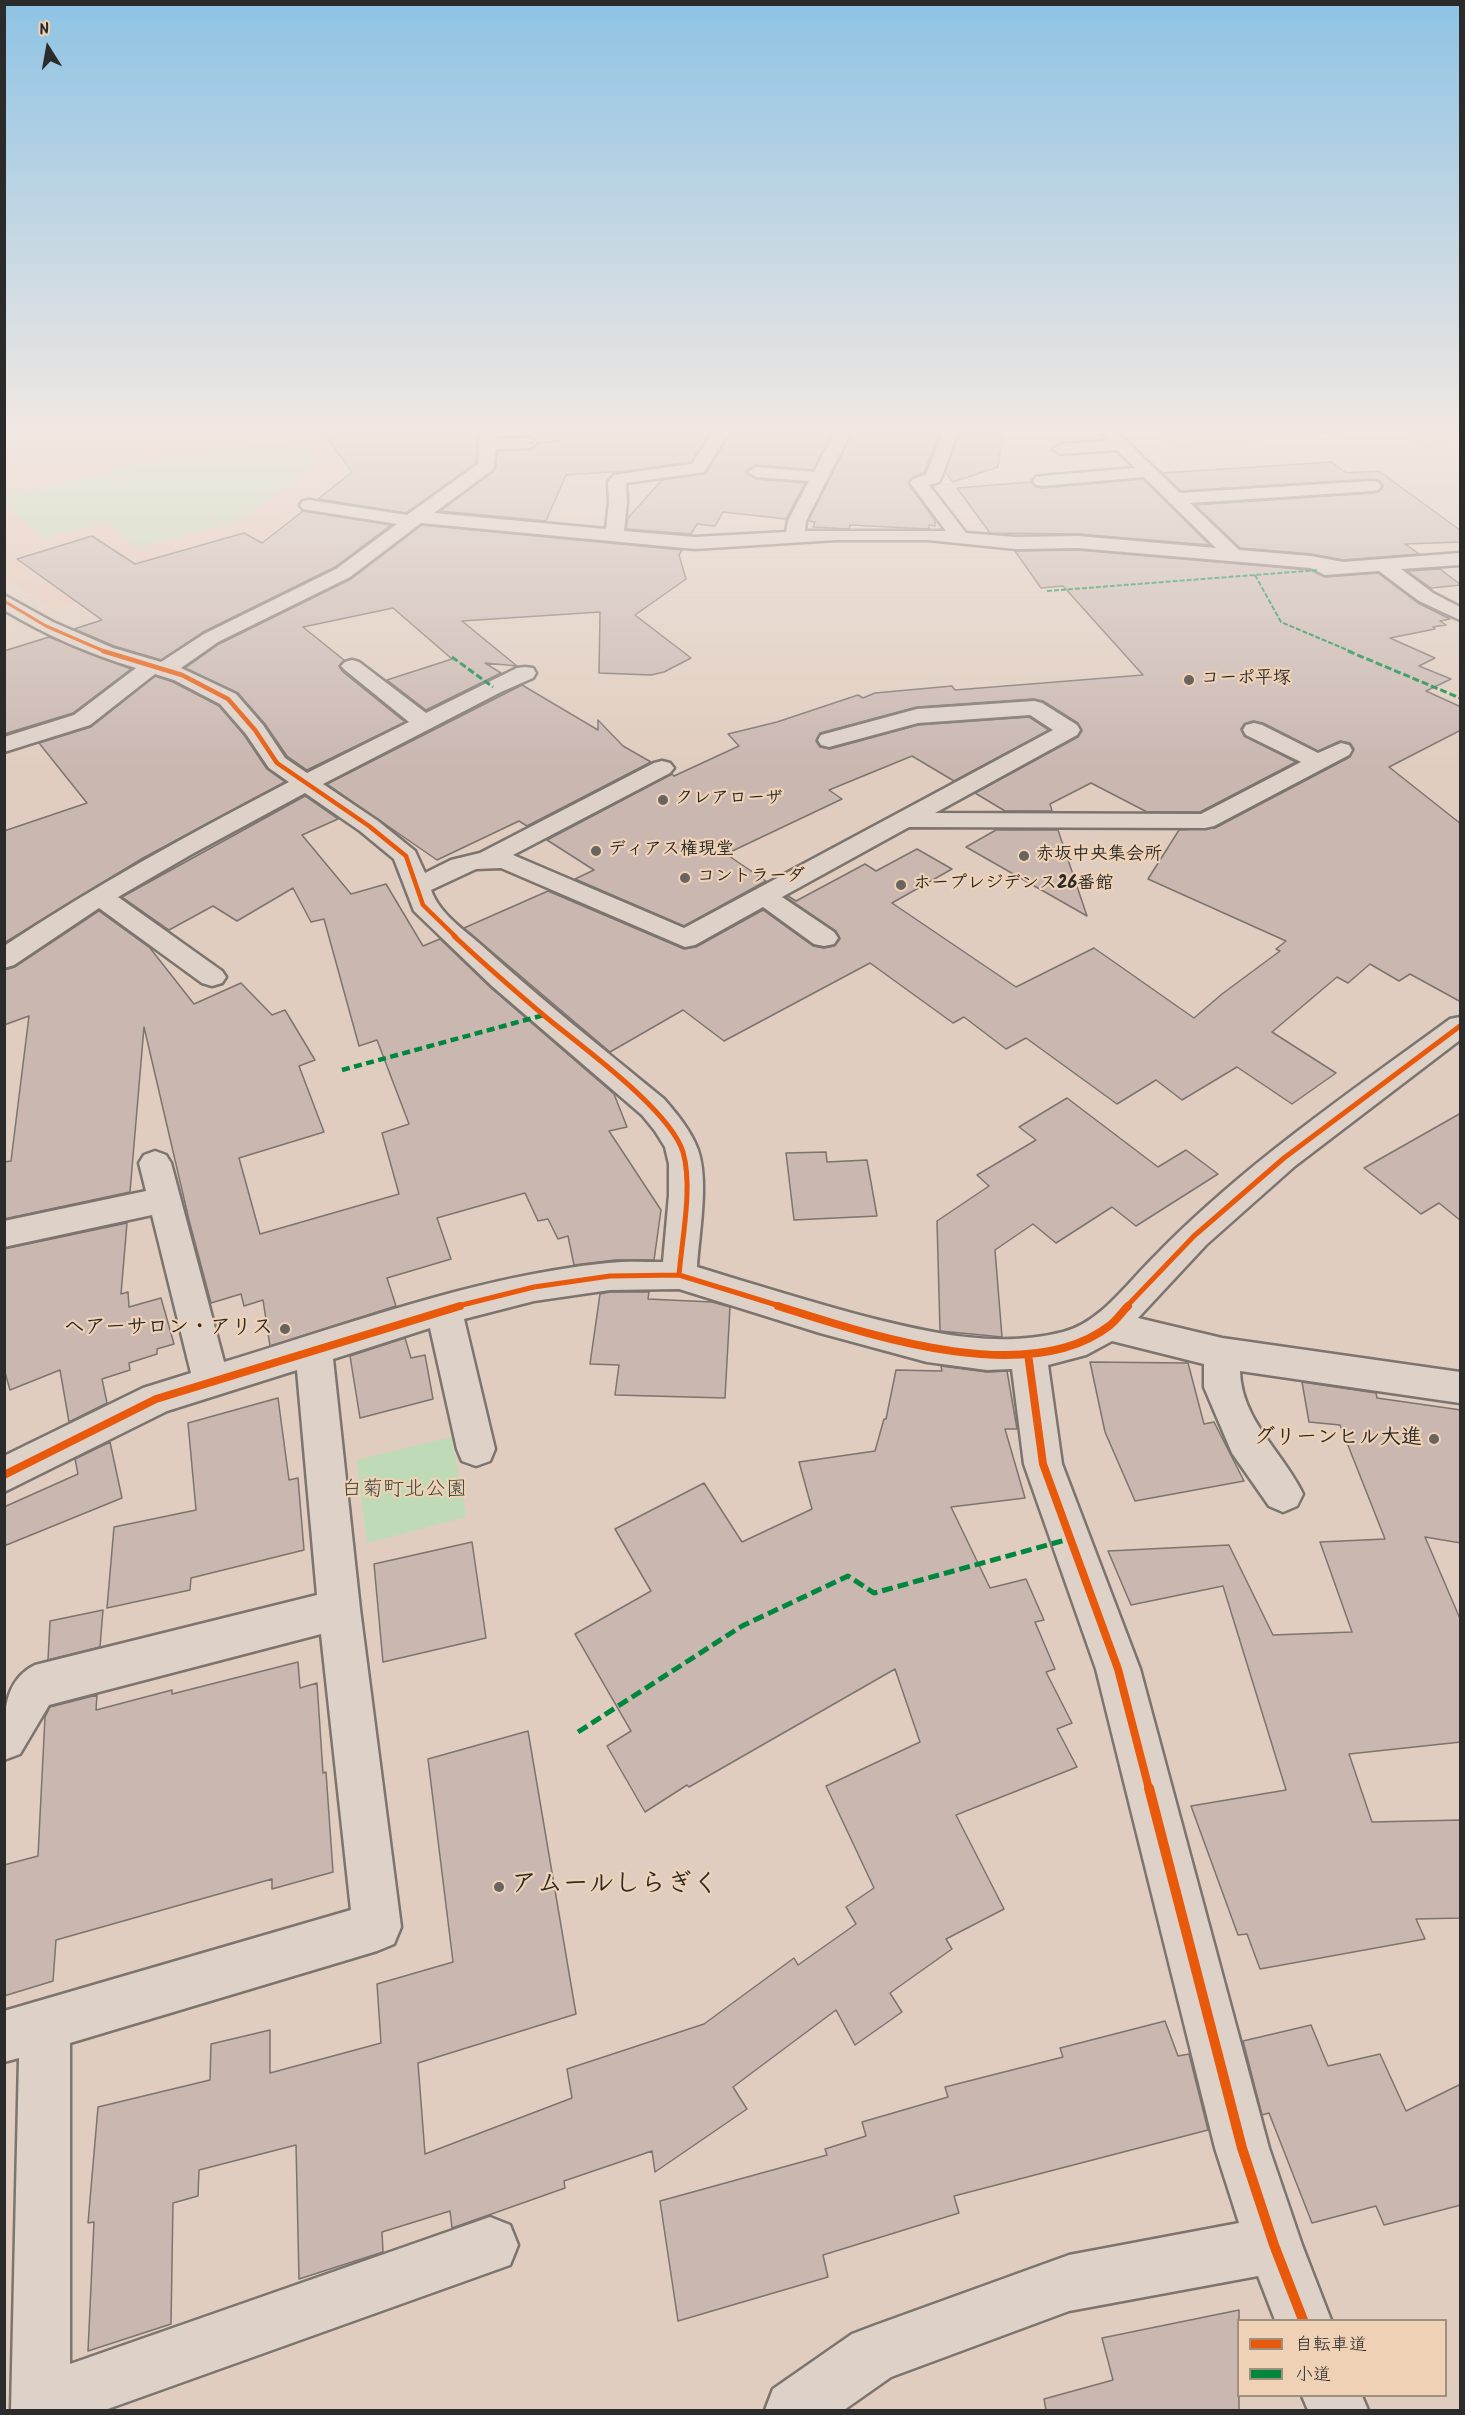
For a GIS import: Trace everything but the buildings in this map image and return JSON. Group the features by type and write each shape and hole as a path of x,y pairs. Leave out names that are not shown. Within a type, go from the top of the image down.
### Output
{"street":[{"path":"4,745 82,720 157,668 211,638 343,573 380,545"},
{"path":"1108,545 1345,568"},
{"path":"1222,545 1234,556"},
{"path":"1319,570 1461,559"},
{"path":"1384,565 1426,597 1461,614"},
{"path":"8,607 106,652 182,675 228,699 255,730 278,763 305,784 369,826 406,856 423,905 502,980 628,1085 652,1107 669,1127 683,1154 685,1186 679,1275"},
{"path":"352,666 426,723"},
{"path":"4,959 99,897 202,838 525,673"},
{"path":"418,887 471,860 489,858 506,861 685,939 1069,730 1034,708 917,716 829,740"},
{"path":"1254,730 1319,762"},
{"path":"903,820 1205,821 1341,750"},
{"path":"489,858 662,768"},
{"path":"764,896 824,938"},
{"path":"99,897 212,977"},
{"path":"4,1475 156,1399 444,1310 534,1287 610,1276 679,1275 820,1319 927,1347 987,1355 1028,1354 1073,1345 1109,1326 1194,1236 1266,1174 1461,1026"},
{"path":"155,1163 211,1381"},
{"path":"4,1234 163,1200"},
{"path":"444,1310 476,1449"},
{"path":"1109,1326 1222,1353 1461,1388"},
{"path":"314,1352 339,1609 378,1927 25,2031 40,2407 490,2246"},
{"path":"1222,1353 1222,1387 1245,1441 1283,1494"},
{"path":"1028,1354 1043,1464 1118,1669 1242,2148 1274,2245 1303,2319"},
{"path":"4,1738 35,1687 339,1609"},
{"path":"794,2410 873,2355 1069,2283 1274,2245"}],"shaded area":[{"path":"5,545 251,545 54,610 5,578"}],"green space":[{"name":"白菊町北公園","path":"452,1437 466,1517 367,1543 357,1460"}],"marked path":[{"path":"1047,591 1319,570"},
{"path":"1255,575 1281,622 1460,698"},
{"path":"452,657 493,687"},
{"path":"342,1070 544,1015"},
{"path":"578,1732 742,1626 848,1576 874,1593 1069,1539"}],"cycle path":[{"path":"4,601 46,626 106,652 182,675 228,699 255,730 277,763 369,826 406,856 423,905 502,980 653,1107 674,1134 683,1153 686,1179 679,1275"},
{"path":"4,1475 156,1399 444,1310 534,1287 610,1276 679,1275 820,1319 927,1347 987,1355 1028,1354 1073,1345 1109,1326 1194,1236 1284,1158 1460,1026"},
{"path":"1028,1354 1043,1464 1118,1669 1242,2148 1274,2245 1303,2319"}],"place":[{"name":"コーポ平塚","path":"1189,680"},
{"name":"クレアローザ","path":"663,800"},
{"name":"ディアス権現堂","path":"596,851"},
{"name":"赤坂中央集会所","path":"1024,856"},
{"name":"コントラーダ","path":"685,878"},
{"name":"ホープレジデンス26番館","path":"901,885"},
{"name":"ヘアーサロン・アリス","path":"285,1329"},
{"name":"グリーンヒル大進","path":"1434,1439"},
{"name":"アムールしらぎく","path":"499,1887"}]}
